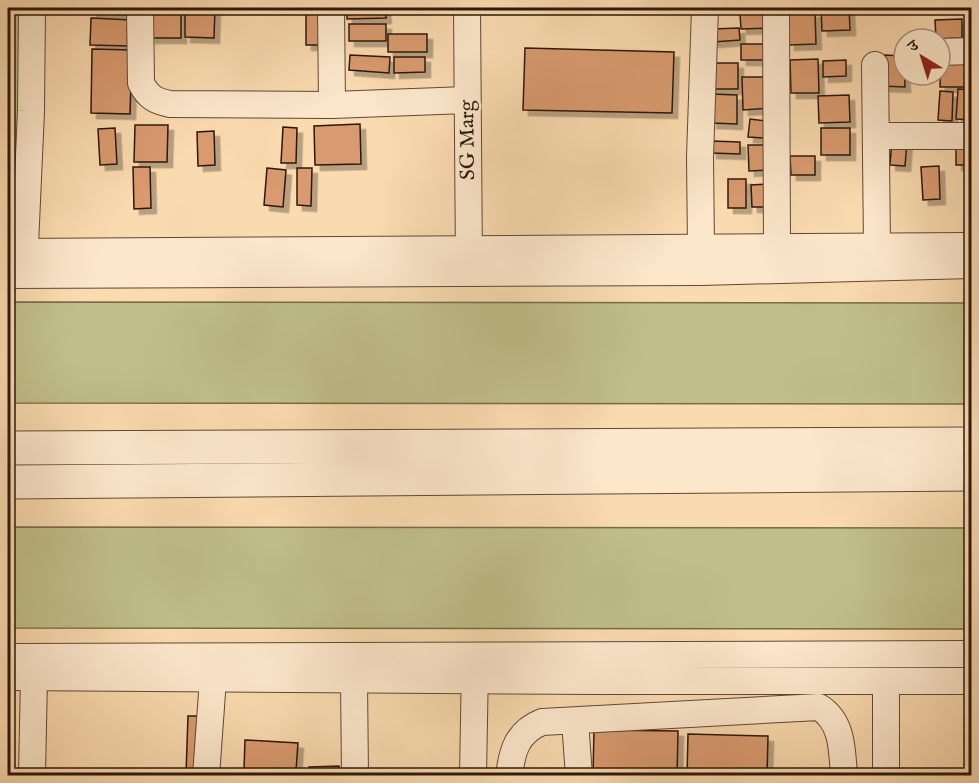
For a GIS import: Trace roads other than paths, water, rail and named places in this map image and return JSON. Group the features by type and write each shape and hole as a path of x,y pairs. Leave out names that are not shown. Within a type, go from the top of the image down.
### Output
{"street":[{"path":"33,8 31,111 16,263 469,261 701,248 972,246"},
{"path":"140,8 141,83 147,94 156,101 170,104 332,105 467,100"},
{"path":"332,8 332,105"},
{"name":"SG Marg","path":"467,8 469,261"},
{"path":"701,248 700,157 705,8"},
{"path":"776,8 777,248"},
{"path":"952,52 972,51"},
{"path":"875,65 877,248"},
{"path":"876,136 972,136"},
{"path":"469,261 701,272 972,265"},
{"path":"8,448 972,444"},
{"path":"8,482 972,474"},
{"path":"8,677 354,680 475,669 972,654"},
{"path":"8,657 886,681 972,681"},
{"path":"473,776 475,669"},
{"path":"32,776 34,677"},
{"path":"206,776 213,679"},
{"path":"354,680 355,776"},
{"path":"886,681 886,776"},
{"path":"509,776 512,755 517,742 531,727 542,722 819,707 829,714 837,726 841,738 844,776"},
{"path":"575,721 579,776"}]}
